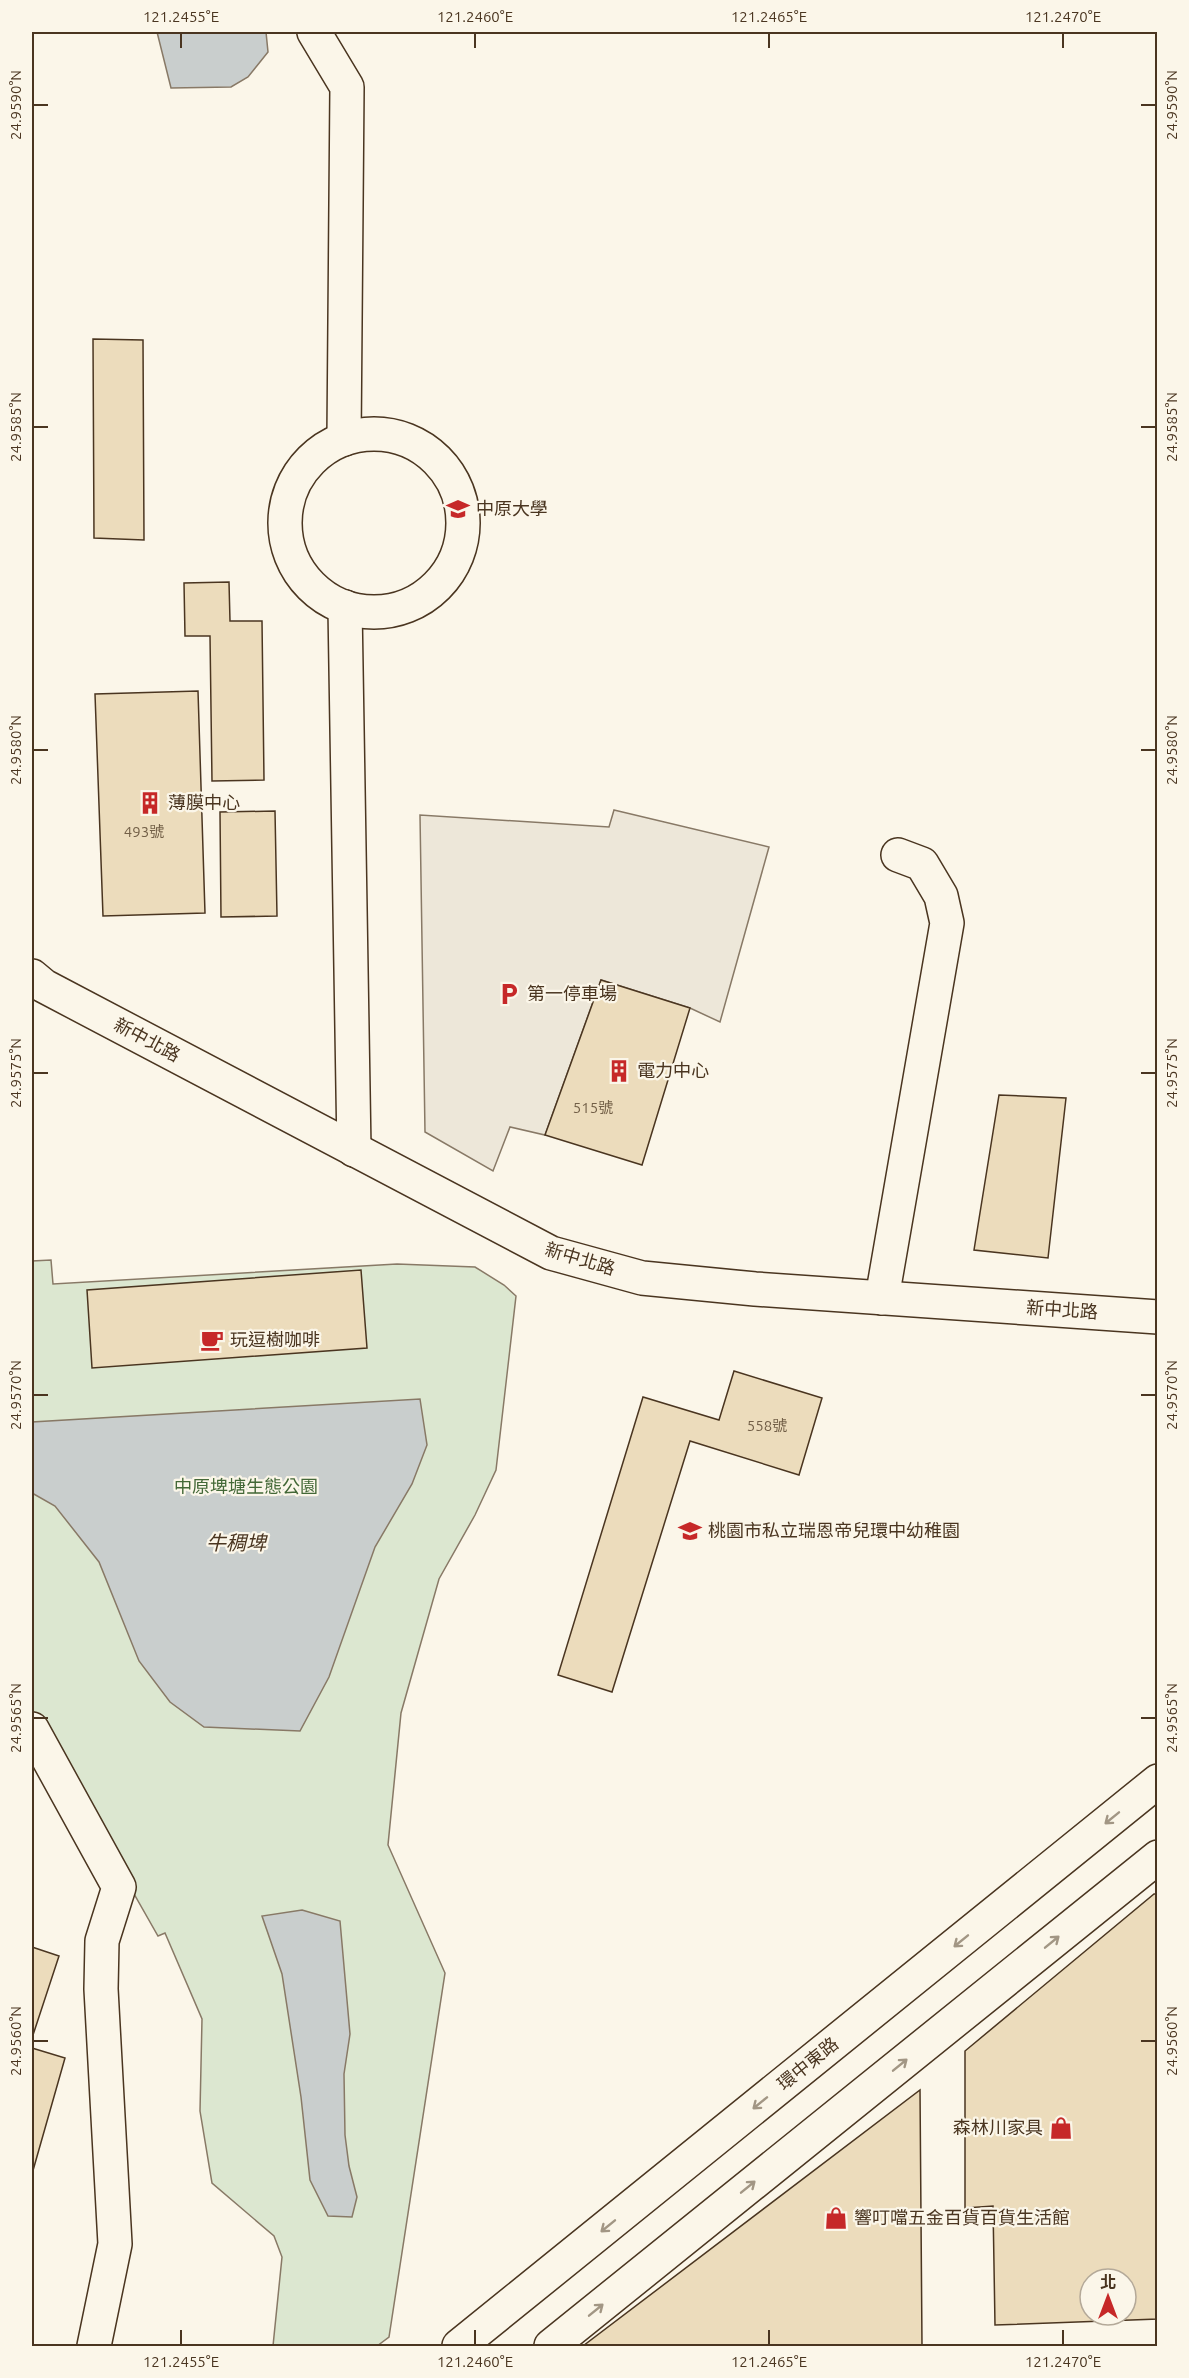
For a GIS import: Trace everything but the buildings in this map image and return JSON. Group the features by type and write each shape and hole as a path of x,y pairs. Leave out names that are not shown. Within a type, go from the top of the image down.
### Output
{"street":[{"path":"314,32 347,87 344,439"},
{"path":"363,434 394,435 421,447 444,466 458,491 464,519 460,548 448,574 428,595 402,608 374,612 345,608 318,593 298,571 287,544 284,513 292,484 310,460 334,442 344,439 363,434"},
{"path":"345,608 354,1150"},
{"path":"882,1298 947,923 941,896 922,864 898,855"},
{"name":"新中北路","path":"32,976 54,991 551,1253 642,1278 755,1290 1158,1317"},
{"path":"32,1729 119,1887 102,1941 101,1989 115,2244 94,2346"},
{"name":"環中東路","path":"459,2346 1158,1781"},
{"path":"551,2346 1158,1857"}],"green space":[{"name":"中原埤塘生態公園","path":"51,1260 53,1284 397,1264 475,1267 504,1285 516,1296 496,1470 475,1515 439,1579 401,1713 388,1845 445,1973 389,2337 377,2346 273,2346 282,2257 274,2236 212,2183 200,2111 202,2019 165,1933 158,1936 109,1850 32,1733 32,1261"}],"shaded area":[{"name":"第一停車場","path":"614,810 769,847 720,1022 690,1008 601,980 545,1135 510,1127 493,1171 425,1132 420,815 609,827"}],"water":[{"path":"157,32 266,32 268,52 248,77 231,87 171,88"},
{"name":"牛稠埤","path":"420,1399 427,1445 412,1484 375,1547 329,1677 300,1731 204,1727 170,1702 139,1661 99,1562 55,1506 32,1493 32,1422"},
{"path":"302,1910 340,1921 350,2034 344,2074 345,2135 349,2166 357,2197 352,2217 328,2216 310,2180 301,2097 282,1974 262,1916"}],"place":[{"name":"中原大學","path":"458,509"},
{"name":"薄膜中心","path":"150,803"},
{"name":"第一停車場","path":"509,994"},
{"name":"電力中心","path":"619,1071"},
{"name":"玩逗樹咖啡","path":"212,1340"},
{"name":"桃園市私立瑞恩帝兒環中幼稚園","path":"690,1531"},
{"name":"森林川家具","path":"1061,2128"},
{"name":"響叮噹五金百貨百貨生活館","path":"836,2218"}]}
